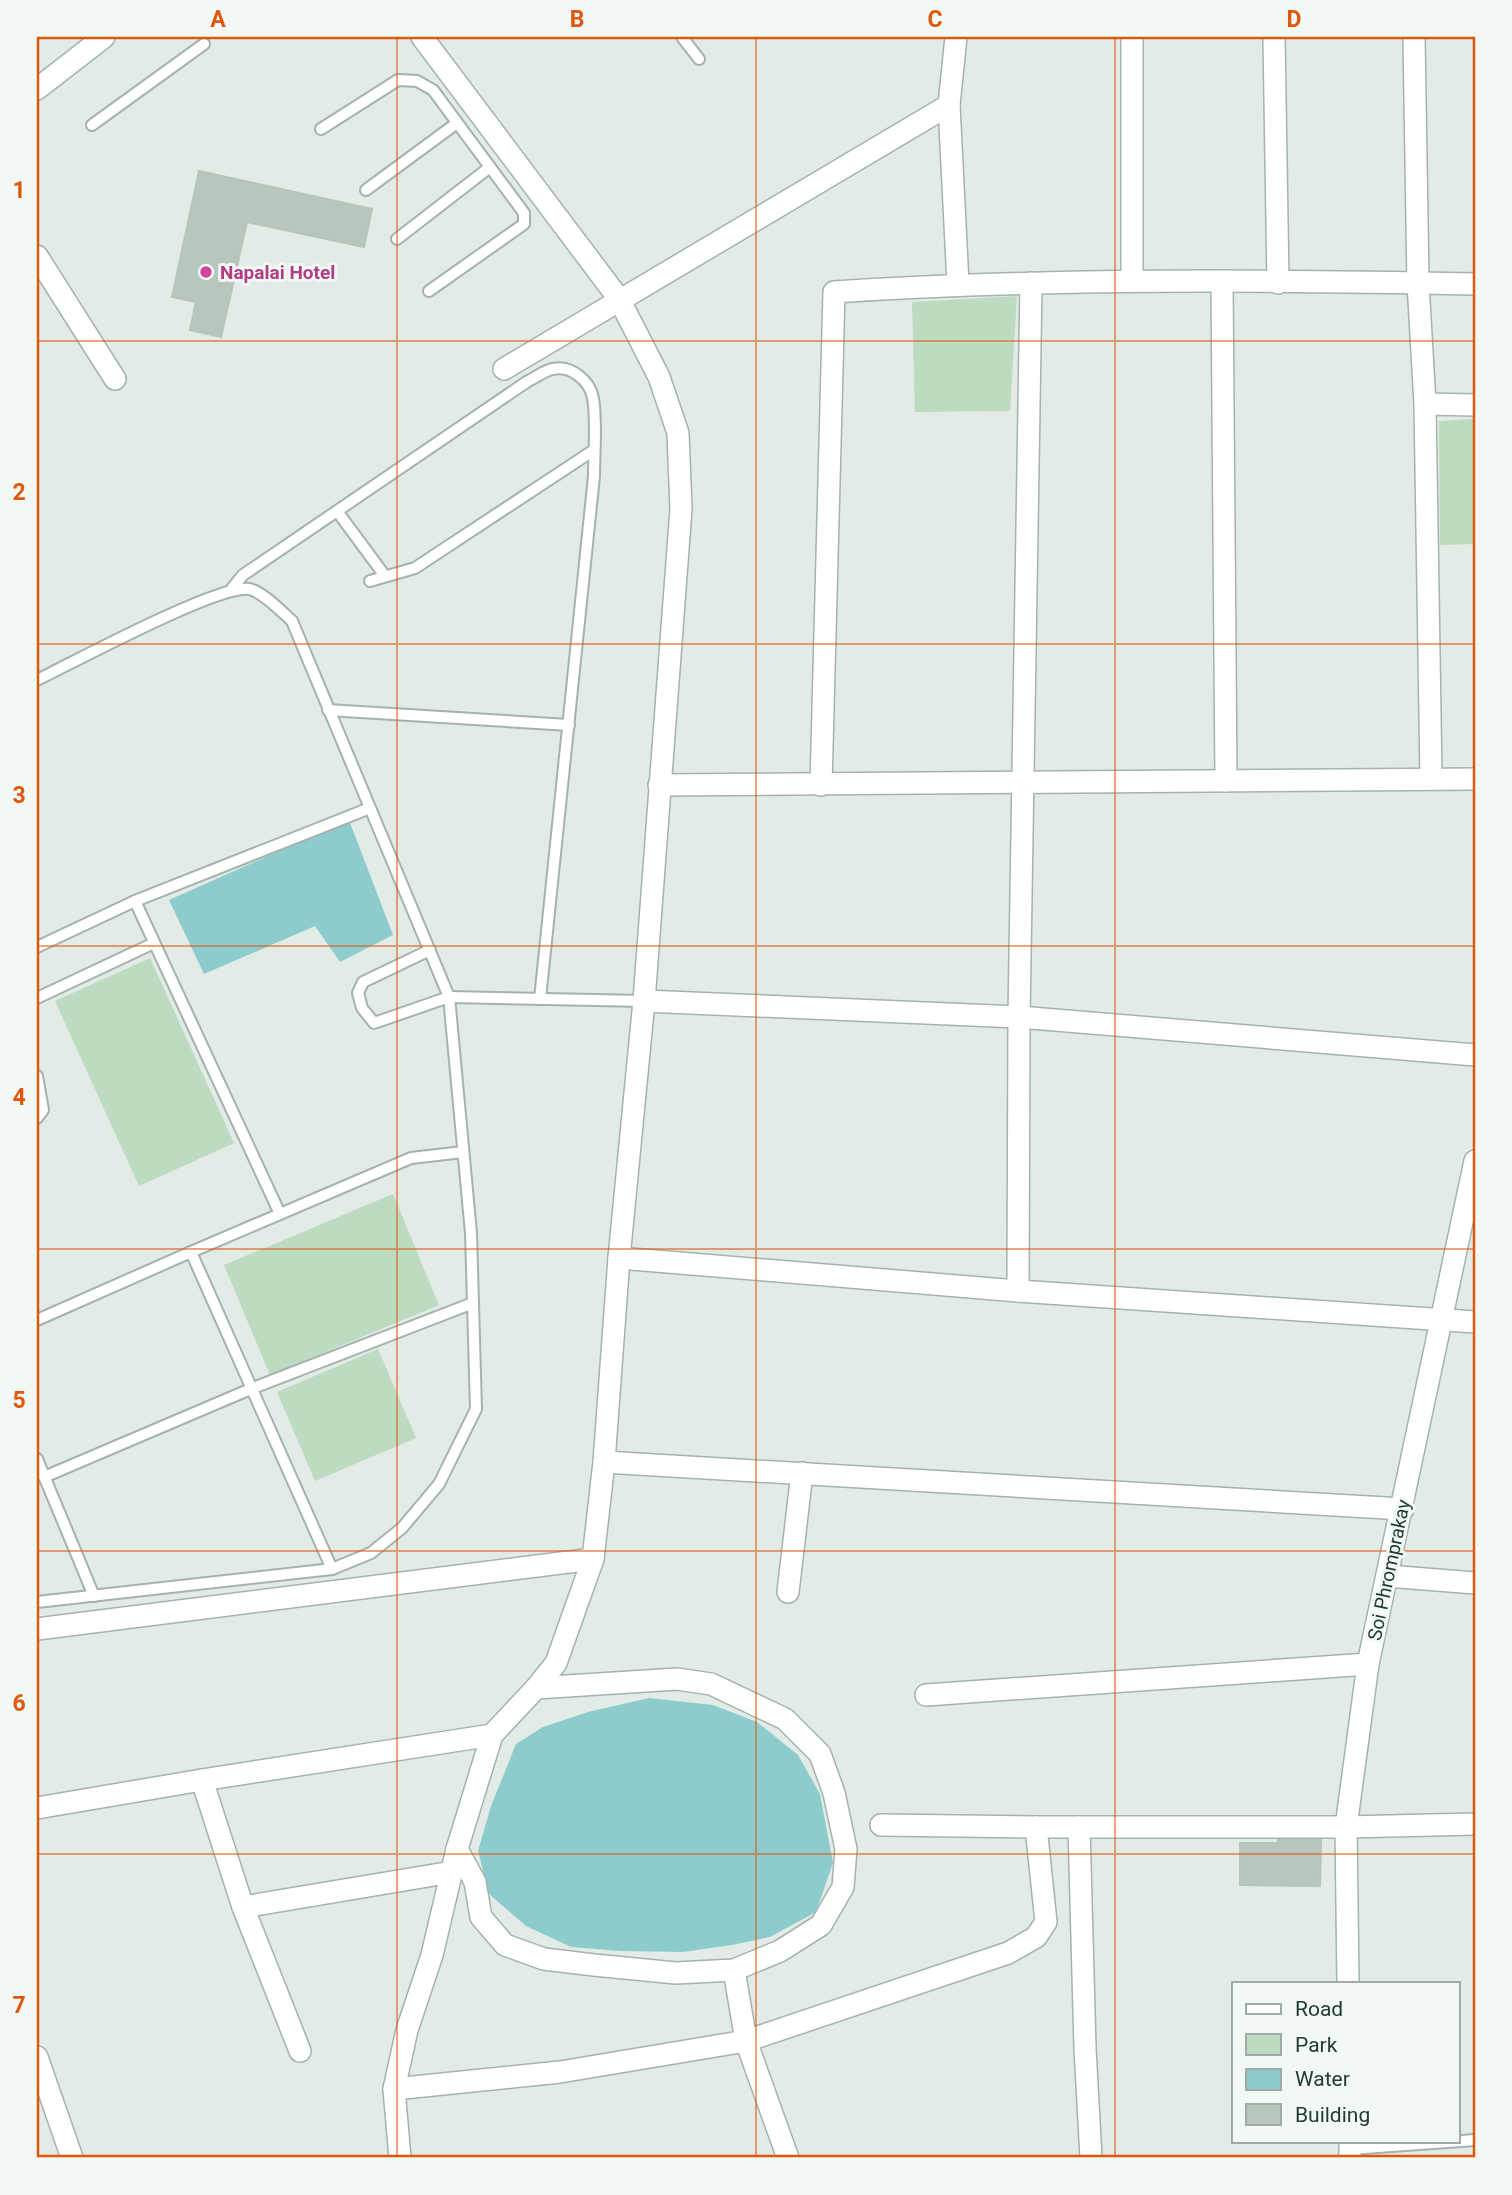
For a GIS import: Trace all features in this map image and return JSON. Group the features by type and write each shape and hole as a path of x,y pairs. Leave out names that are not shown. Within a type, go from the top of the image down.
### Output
{"street":[{"path":"37,89 104,37"},
{"path":"400,2158 394,2089 407,2030 432,1955 457,1849 492,1735 556,1663 593,1559 644,1001 681,509 678,433 659,377 619,299 422,37"},
{"path":"956,37 949,105 958,284"},
{"path":"1132,37 1132,280"},
{"path":"1274,37 1278,283"},
{"path":"1414,37 1418,283 1425,404 1431,778"},
{"path":"504,369 949,105"},
{"path":"37,256 115,379"},
{"path":"821,785 835,292 958,284 1132,280 1475,285"},
{"path":"1222,282 1226,781"},
{"path":"1018,1291 1022,784 1031,283"},
{"path":"1425,404 1475,405"},
{"path":"659,785 1475,779"},
{"path":"644,1001 1019,1017 1475,1055"},
{"name":"Soi Phromprakay","path":"1348,1982 1346,1827 1368,1664 1475,1161"},
{"path":"619,1258 1018,1291 1475,1322"},
{"path":"604,1461 1402,1509"},
{"path":"788,1592 802,1473"},
{"path":"37,1629 593,1559"},
{"path":"1387,1576 1475,1583"},
{"path":"926,1695 1368,1664"},
{"path":"457,1849 475,1882 481,1917 505,1945 544,1959 594,1965 676,1973 734,1970 780,1951 821,1925 843,1887 846,1849 834,1793 820,1754 785,1719 712,1684 677,1679 536,1688"},
{"path":"37,1808 492,1735"},
{"path":"202,1780 243,1907 300,2051"},
{"path":"881,1825 1346,1827 1475,1824"},
{"path":"394,2089 560,2072 746,2041 1009,1953 1036,1937 1046,1922 1036,1827"},
{"path":"1079,1827 1091,2158"},
{"path":"243,1907 452,1872"},
{"path":"734,1970 746,2041 788,2158"},
{"path":"37,2057 72,2158"}],"lane":[{"path":"682,37 699,60"},
{"path":"92,125 204,44"},
{"path":"321,129 398,80 417,81 433,90 524,213 524,224 429,291"},
{"path":"366,190 457,123"},
{"path":"397,239 490,167"},
{"path":"230,591 243,575 528,381 553,369 569,370 580,376 593,396 594,476 540,999"},
{"path":"370,581 415,568 594,450"},
{"path":"337,511 385,576"},
{"path":"37,680 160,619 230,591 250,589 273,603 292,621 449,997 471,1233 476,1409 439,1484 402,1528 371,1553 332,1569 37,1602"},
{"path":"328,710 569,725"},
{"path":"37,947 135,901 370,808"},
{"path":"135,901 280,1214"},
{"path":"37,998 154,943"},
{"path":"430,950 363,982 358,993 362,1008 374,1023 449,997 644,1001"},
{"path":"37,1076 43,1110 37,1118"},
{"path":"37,1320 411,1158 463,1152"},
{"path":"191,1252 332,1569"},
{"path":"44,1477 253,1388 473,1303"},
{"path":"37,1459 94,1596"},
{"path":"1350,2149 1447,2142"}],"green space":[{"path":"1017,296 1010,411 915,412 912,302"},
{"path":"1475,419 1475,544 1440,545 1439,421"},
{"path":"150,958 234,1143 139,1186 55,1001"},
{"path":"393,1194 439,1305 270,1375 224,1265"},
{"path":"378,1349 416,1438 315,1481 277,1392"}],"water":[{"path":"349,820 393,935 340,962 315,926 204,974 169,900"},
{"path":"649,1698 713,1705 757,1722 798,1755 820,1794 833,1863 816,1912 770,1937 732,1945 683,1952 620,1951 571,1947 526,1926 489,1894 478,1851 491,1806 516,1744 543,1727 588,1712"}],"building":[{"name":"Napalai Hotel","path":"199,171 372,209 364,247 247,222 221,337 190,330 196,302 172,297"},
{"path":"1278,1840 1321,1840 1320,1886 1240,1885 1240,1843 1277,1843"}],"place":[{"name":"Napalai Hotel","path":"206,272"}]}
